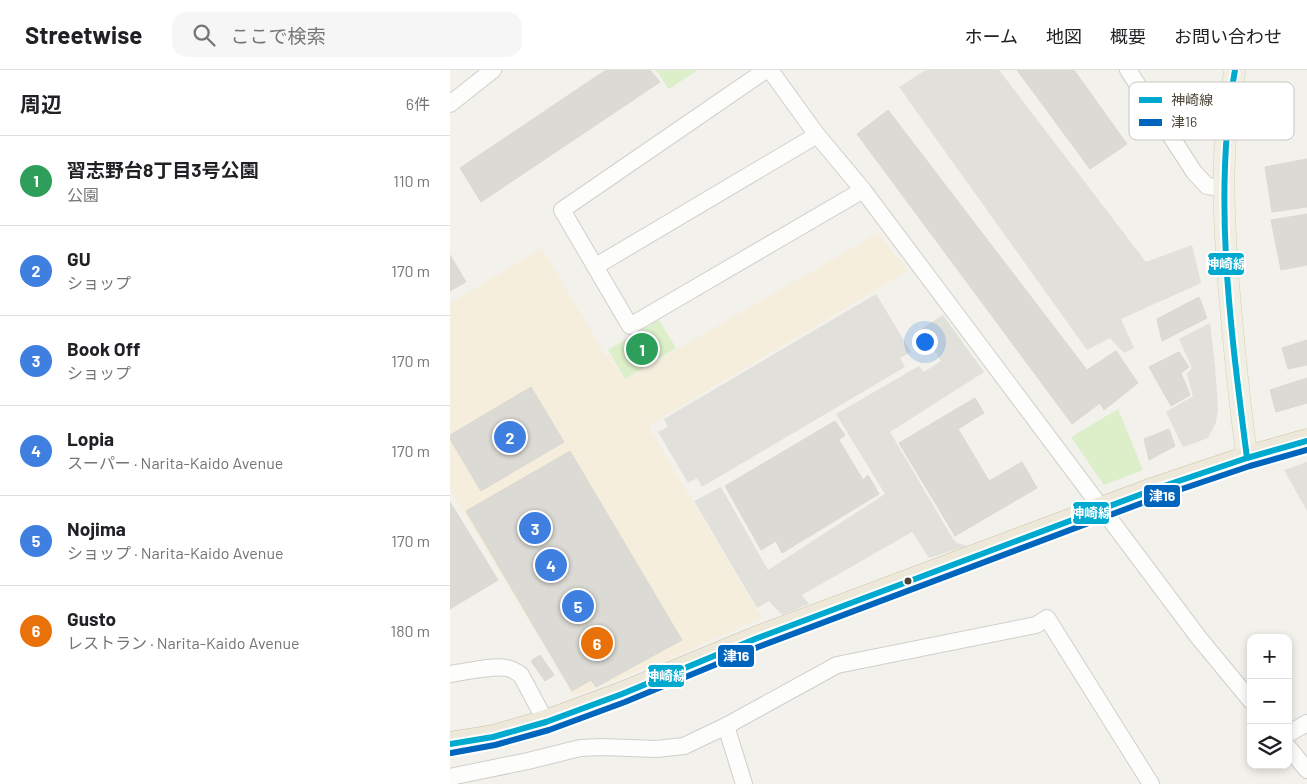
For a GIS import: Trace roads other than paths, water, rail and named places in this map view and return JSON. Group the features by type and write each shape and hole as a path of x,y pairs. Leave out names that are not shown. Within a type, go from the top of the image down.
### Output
{"highway":[{"path":"450,744 493,737 546,722 622,694 764,636 1155,489 1247,458 1307,441"}],"main road":[{"path":"1225,140 1223,188 1237,375 1247,458"}],"street":[{"path":"450,104 493,70"},
{"path":"766,70 562,210 630,326 863,190"},
{"path":"770,70 817,134 863,190 1199,638 1247,696"},
{"path":"1128,70 1136,82"},
{"path":"596,266 817,134"},
{"path":"1173,140 1194,172 1207,186 1223,188"},
{"path":"450,777 580,748 602,746 656,749 684,746 726,726 837,665 1036,626 1047,618 1151,784"},
{"path":"450,674 500,668 514,670 521,676 546,722"},
{"path":"1292,732 1307,723"},
{"path":"726,726 744,784"},
{"path":"1292,752 1307,770"}],"place":[{"name":"習志野台8丁目3号公園","path":"642,349"},
{"name":"GU","path":"510,437"},
{"name":"Book Off","path":"535,528"},
{"name":"Lopia","path":"551,565"},
{"name":"Nojima","path":"578,606"},
{"name":"Gusto","path":"597,643"}]}
